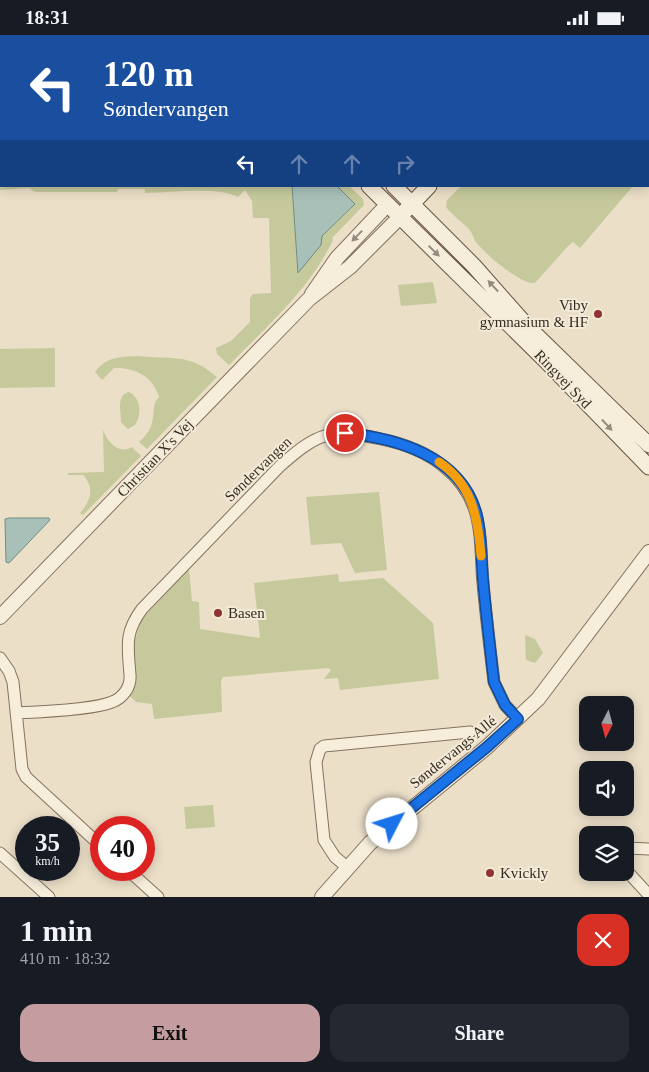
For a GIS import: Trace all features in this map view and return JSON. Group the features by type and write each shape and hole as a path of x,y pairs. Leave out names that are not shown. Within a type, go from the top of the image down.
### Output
{"main road":[{"name":"Ringvej Syd","path":"370,187 548,362 649,467"},
{"name":"Christian X's Vej","path":"400,217 428,187"},
{"name":"Ringvej Syd","path":"400,188 412,204 474,266 527,325 649,445"},
{"name":"Christian X's Vej","path":"387,205 400,188"}],"street":[{"name":"Christian X's Vej","path":"309,299 337,258 387,205"},
{"name":"Christian X's Vej","path":"0,617 309,299 350,267 400,217"},
{"name":"Søndervangen","path":"16,713 99,705 122,697 127,689 130,677 128,656 129,634 133,621 142,609 279,467 302,447 316,438 329,434 345,433 385,439 425,454 450,471 469,493 479,524 494,682 505,705 518,719"},
{"name":"Søndervangs Allé","path":"322,897 346,867 402,814 487,747 538,699 649,552"},
{"path":"0,658 9,671 13,682 22,769 26,777 90,836"},
{"path":"346,867 335,857 324,840 316,762 320,749 324,746 470,732"},
{"path":"634,848 649,849"},
{"path":"0,853 49,897"},
{"path":"634,879 649,895"},
{"path":"140,881 158,897"}],"green space":[{"path":"0,187 292,187 298,272 322,236 355,204 338,187 350,187 363,199 364,205 332,238 333,240 323,258 300,291 229,365 217,354 216,348 231,341 250,322 250,298 253,294 271,293 269,218 253,218 252,201 245,190 238,197 206,191 145,193 145,189 118,189 117,192 35,192 29,188 0,190"},
{"path":"460,187 632,187 580,248 573,242 535,283 521,279 487,254 476,242 468,228 446,207 447,200"},
{"path":"433,282 437,303 401,306 398,285"},
{"path":"55,348 55,387 0,388 0,349"},
{"path":"137,356 188,360 207,369 217,377 147,449 139,442 150,429 154,406 159,397 152,383 142,374 129,369 114,368 102,380 95,372 108,361"},
{"path":"129,392 138,402 139,416 135,425 128,429 121,422 120,404 122,396"},
{"path":"103,430 114,446 122,449 132,447 141,456 83,515 80,513 89,499 89,485 83,475 68,475 68,473 104,472"},
{"path":"379,492 387,570 355,573 341,543 311,545 306,497"},
{"path":"189,569 192,601 199,602 200,629 260,638 254,583 338,574 339,582 383,578 433,623 439,679 340,690 338,678 324,679 331,670 328,668 223,677 221,681 222,712 154,719 152,704 136,702 130,696 132,650 141,620"},
{"path":"525,635 535,639 543,653 535,663 526,660"},
{"path":"213,805 215,827 186,829 184,807"}],"water":[{"path":"292,187 338,187 355,204 322,236 321,245 298,273"},
{"path":"49,518 50,520 9,563 6,562 5,519"}],"slow traffic":[{"path":"439,462 456,476 469,493 479,524 481,556"}],"place":[{"name":"Viby gymnasium & HF","path":"598,314"},
{"name":"Basen","path":"218,613"},
{"name":"Kvickly","path":"490,873"}],"route":[{"path":"345,433 385,439 425,454 441,463 464,485 469,493 479,524 483,583 494,682 505,705 518,719 487,747 392,824"}]}
